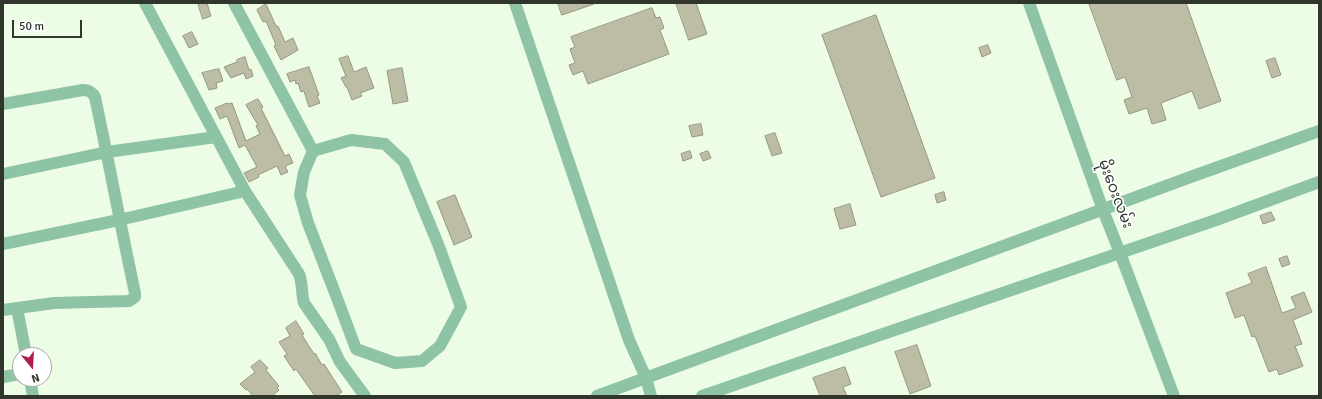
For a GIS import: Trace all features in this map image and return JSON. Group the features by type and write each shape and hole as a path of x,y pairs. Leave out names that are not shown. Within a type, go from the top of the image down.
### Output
{"street":[{"path":"145,3 245,192 299,274 301,278 304,303 329,339 340,362 365,396"},
{"path":"234,3 314,151"},
{"path":"515,3 629,340 646,378 651,396"},
{"name":"မိုးဝေးလမ်း","path":"1029,3 1103,210 1174,396"},
{"path":"3,104 82,90 88,90 93,93 107,152 119,220 135,293 135,297 129,301 54,303 3,310"},
{"path":"597,396 1319,131"},
{"path":"3,174 107,152 216,137"},
{"path":"351,140 378,143 385,144 404,162 438,244 461,307 440,346 422,361 395,363 356,349 308,223 300,194 304,172 314,151 351,140"},
{"path":"702,396 1216,220 1319,182"},
{"path":"3,244 245,192"},
{"path":"17,308 24,347"}],"building":[{"path":"198,3 207,3 211,16 203,19"},
{"path":"558,3 593,3 594,4 562,15"},
{"path":"676,3 696,3 707,34 689,40"},
{"path":"1089,3 1186,3 1221,101 1199,109 1192,91 1161,103 1166,120 1152,124 1147,108 1129,114 1124,100 1132,97 1125,77 1117,80"},
{"path":"266,4 285,42 293,38 298,50 281,60 274,46 276,45 266,21 263,22 257,10"},
{"path":"652,8 656,18 660,17 664,28 660,30 669,54 588,84 583,71 573,75 569,65 575,63 570,49 575,47 571,37"},
{"path":"876,15 935,178 881,197 822,35"},
{"path":"192,32 198,44 189,48 183,36"},
{"path":"988,45 991,53 982,57 979,48"},
{"path":"348,56 354,72 366,67 374,88 360,93 362,96 352,100 347,87 341,78 346,76 339,59"},
{"path":"245,57 249,70 251,69 253,76 246,79 244,73 231,78 224,67"},
{"path":"1275,58 1281,75 1272,78 1266,61"},
{"path":"309,67 319,95 317,96 320,103 309,107 304,91 301,92 298,83 296,84 295,80 290,82 287,74"},
{"path":"402,68 408,101 393,104 387,71"},
{"path":"219,69 223,81 216,83 217,88 209,90 202,73"},
{"path":"258,99 285,156 289,154 293,163 285,166 288,172 281,175 277,166 258,175 259,177 249,182 244,173 257,167 245,145 239,148 227,116 220,119 215,108 227,103 232,103 246,141 260,134 256,126 258,125 246,105"},
{"path":"701,124 703,135 692,137 689,126"},
{"path":"775,133 782,153 772,156 765,136"},
{"path":"690,151 692,158 683,161 681,154"},
{"path":"708,151 711,158 703,161 700,154"},
{"path":"944,192 946,200 937,203 935,195"},
{"path":"455,195 472,237 454,245 437,202"},
{"path":"850,204 856,225 840,229 834,209"},
{"path":"1271,212 1275,220 1263,224 1260,216"},
{"path":"1287,256 1290,264 1282,267 1279,259"},
{"path":"1266,267 1282,313 1296,308 1291,297 1304,292 1312,312 1293,320 1302,344 1295,346 1303,366 1279,375 1277,369 1269,372 1255,336 1252,337 1244,315 1235,318 1226,293 1252,283 1248,274"},
{"path":"296,321 304,334 302,335 314,354 315,353 322,365 324,364 342,392 336,396 315,396 296,369 294,371 284,356 287,354 279,342 290,336 286,328"},
{"path":"917,345 931,386 910,394 895,352"},
{"path":"260,360 268,368 266,370 279,386 277,388 279,390 272,396 253,396 240,384 255,372 251,367"},
{"path":"845,367 851,384 843,387 847,396 820,396 813,378"}]}
